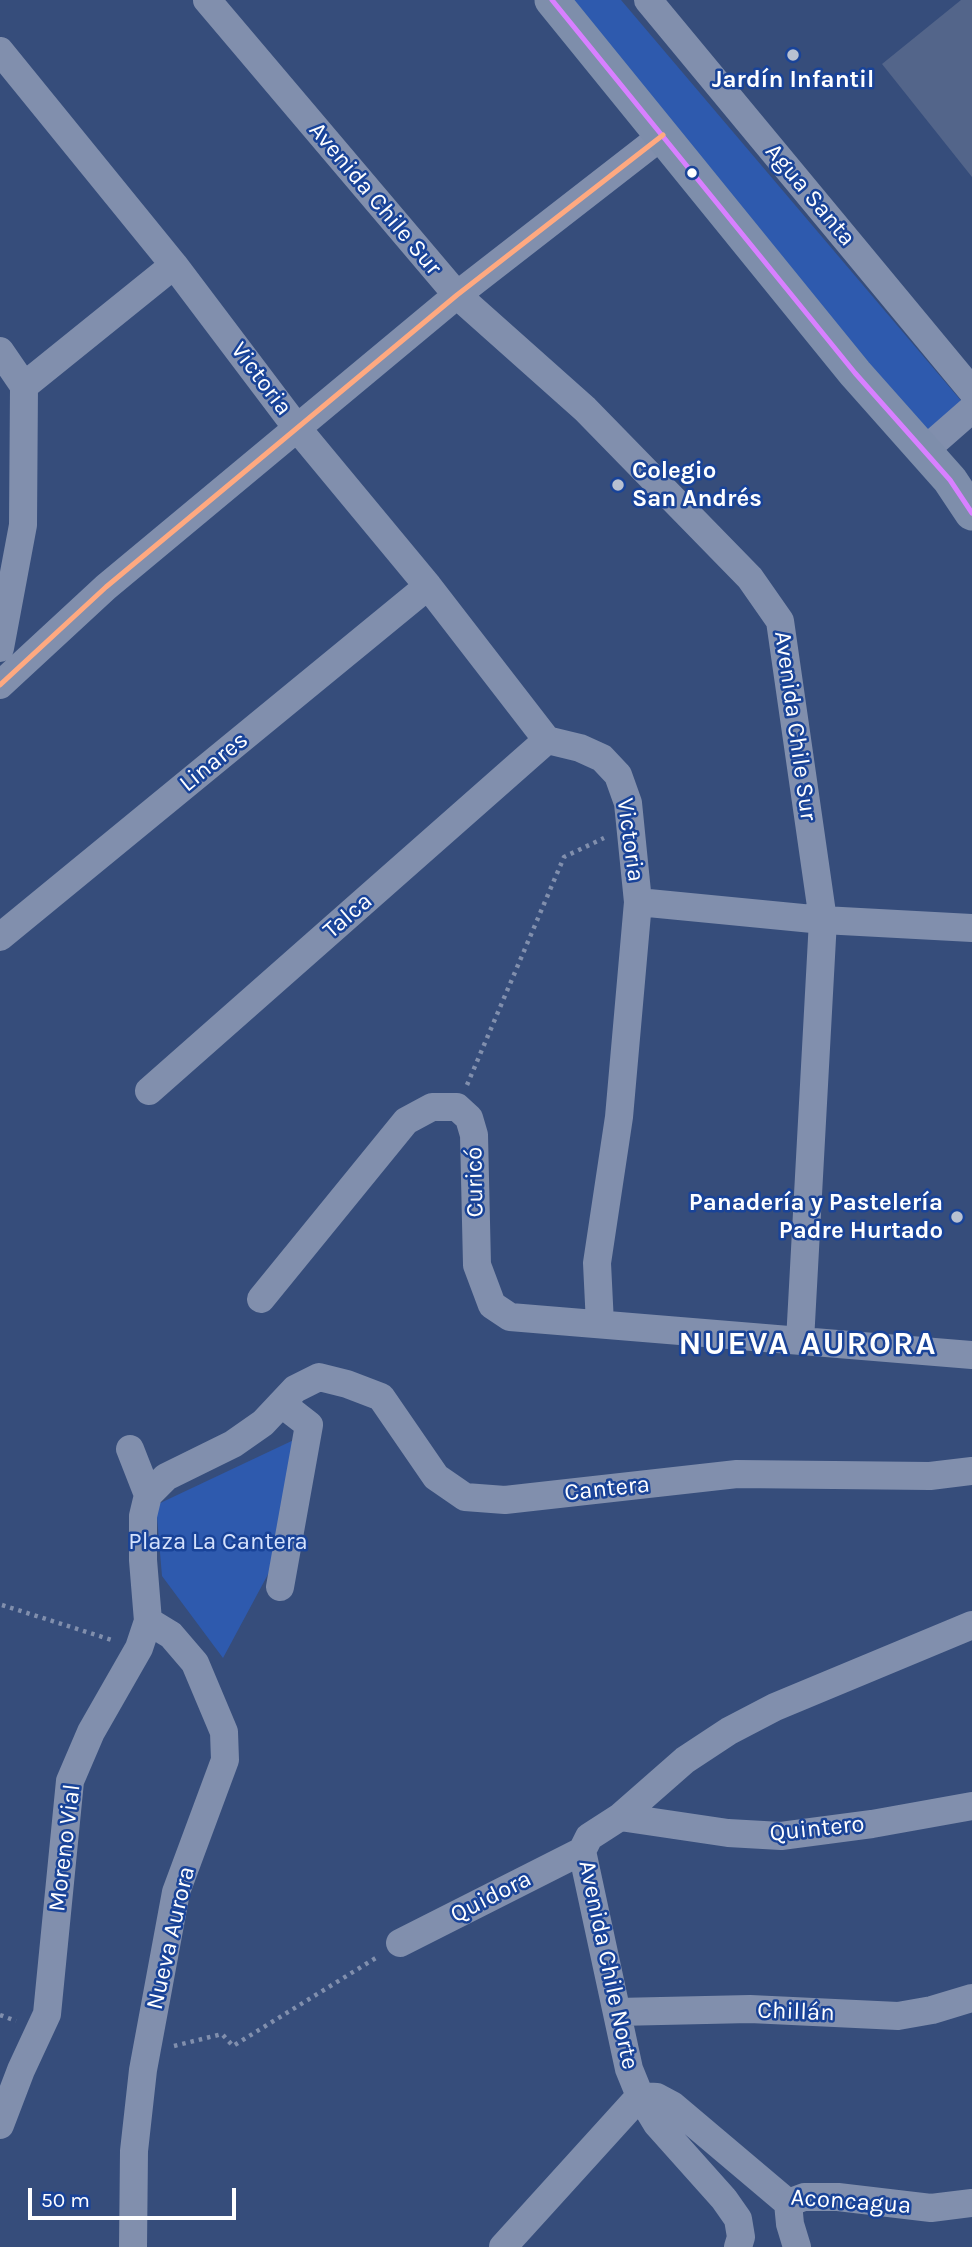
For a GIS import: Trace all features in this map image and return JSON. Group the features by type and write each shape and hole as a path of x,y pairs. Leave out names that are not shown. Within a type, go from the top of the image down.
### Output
{"main road":[{"path":"552,0 855,373 950,481 972,513"}],"street":[{"name":"Avenida Chile Sur","path":"207,0 457,295 585,409 750,578 780,621 823,920 800,1341"},
{"name":"Agua Santa","path":"648,0 972,391"},
{"name":"Victoria","path":"0,51 174,265 298,428 428,586 547,740 580,748 602,758 618,775 628,803 638,902 619,1117 597,1263 600,1324"},
{"path":"0,684 106,587 457,295 663,135"},
{"path":"24,386 174,265"},
{"path":"0,351 24,386 23,525 0,648"},
{"path":"924,451 972,409"},
{"name":"Linares","path":"0,937 428,586"},
{"name":"Talca","path":"149,1091 547,740"},
{"path":"638,902 823,920 972,928"},
{"path":"261,1299 406,1121 432,1107 457,1107"},
{"name":"Curicó","path":"457,1107 469,1118 474,1135 477,1265 492,1305 510,1317 600,1324"},
{"path":"600,1324 972,1355"},
{"name":"Cantera","path":"289,1396 319,1377 381,1397 436,1477 465,1497 505,1500 737,1474 930,1476 972,1471"},
{"path":"148,1495 166,1477 233,1444 263,1423 289,1396 309,1425 280,1587"},
{"name":"Moreno Vial","path":"0,2125 21,2070 47,2014 70,1781 91,1732 139,1648 148,1621 143,1516 148,1495 130,1449"},
{"name":"Nueva Aurora","path":"133,2247 134,2151 143,2070 176,1892 225,1760 224,1732 195,1662 172,1635 148,1621"},
{"name":"Avenida Chile Norte","path":"738,2247 738,2219 724,2199 657,2124 640,2096 629,2069 582,1851 589,1837 620,1816 685,1760 729,1731 775,1707 972,1625"},
{"name":"Quintero","path":"620,1816 728,1833 781,1836 872,1824 972,1806"},
{"name":"Quidora","path":"400,1943 582,1851"},
{"name":"Chillán","path":"617,2012 750,2010 898,2016 932,2010 972,1998"},
{"path":"503,2247 640,2096"},
{"name":"Aconcagua","path":"640,2096 657,2097 672,2105 788,2203 804,2197 930,2208 972,2203"},
{"path":"788,2203 790,2224 797,2247"}],"path":[{"path":"457,1107 564,857 631,825"},
{"path":"2,1605 139,1648"},
{"path":"171,2048 176,2044 222,2034 233,2046 400,1943"}],"green space":[{"path":"559,0 621,0 963,403 923,437"},
{"name":"Plaza La Cantera","path":"298,1438 273,1565 223,1658 162,1576 156,1505"}],"building":[{"path":"961,0 972,0 972,177 882,64"}],"transit line":[{"path":"552,0 855,373 950,480 972,513"},
{"path":"0,685 106,587 457,295 663,135"}],"place":[{"name":"Jardín Infantil","path":"793,55"},
{"name":"Colegio San Andrés","path":"618,485"},
{"name":"Panadería y Pastelería Padre Hurtado","path":"957,1217"}],"district":[{"name":"NUEVA AURORA","path":"808,1345"}]}
